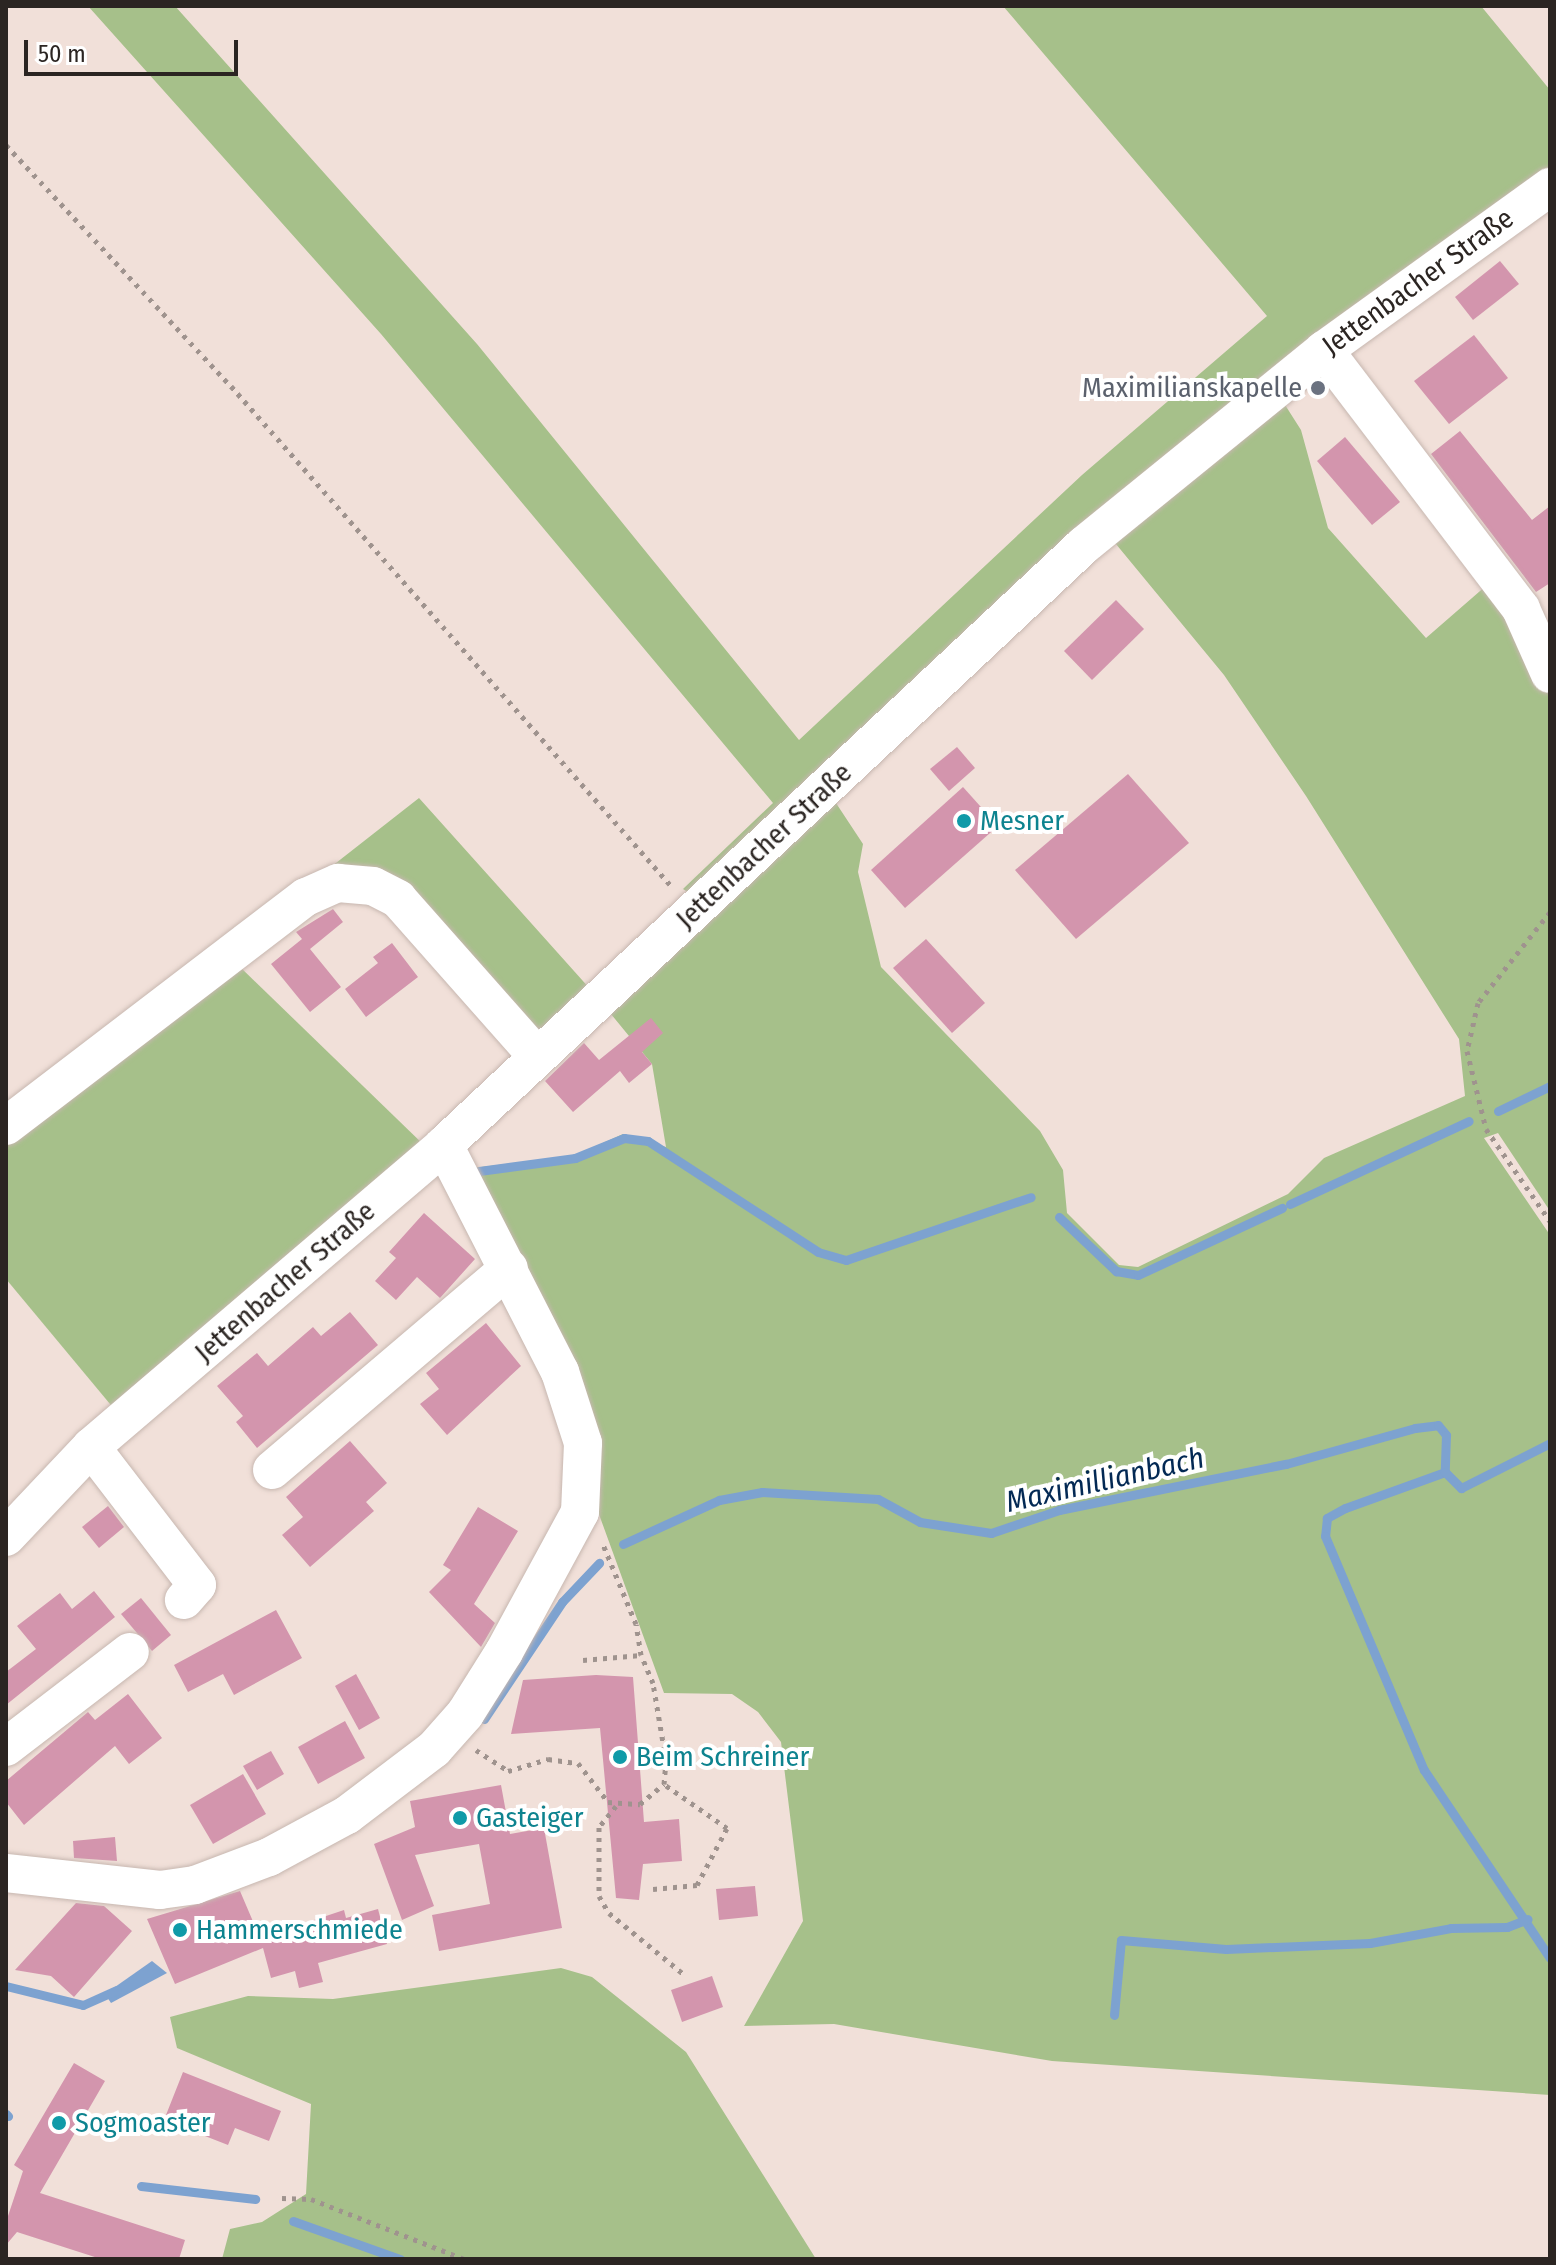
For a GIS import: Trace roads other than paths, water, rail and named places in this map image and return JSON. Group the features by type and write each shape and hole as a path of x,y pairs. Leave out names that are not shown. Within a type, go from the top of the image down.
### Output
{"street":[{"name":"Jettenbacher Straße","path":"6,1537 91,1447 444,1145 1084,545 1324,350 1550,187"},
{"path":"1324,350 1521,609 1550,674"},
{"path":"6,1126 306,897 338,883 373,886 398,899 537,1056"},
{"path":"6,1873 124,1890 195,1885 269,1857 347,1815 454,1727 504,1652 580,1512 583,1443 573,1404 509,1268 444,1145"},
{"path":"272,1470 509,1268"},
{"path":"91,1447 197,1585 184,1600"},
{"path":"6,1747 130,1652"}],"water":[{"path":"152,1961 167,1973 111,2003 105,1994"}],"waterway":[{"path":"1498,1111 1550,1086"},
{"path":"1290,1204 1469,1121"},
{"path":"479,1171 575,1158 624,1138 648,1141 818,1252 846,1260 1031,1197"},
{"path":"1059,1217 1116,1271 1138,1275 1282,1208"},
{"name":"Maximillianbach","path":"623,1544 719,1500 762,1492 878,1499 920,1522 991,1533 1059,1510 1286,1464 1415,1428 1438,1425 1446,1435 1445,1472 1461,1488 1550,1443"},
{"path":"1445,1472 1345,1508 1327,1518 1325,1536 1424,1770 1550,1958"},
{"path":"484,1719 562,1602 599,1563"},
{"path":"1114,2015 1121,1940 1226,1949 1370,1943 1451,1928 1507,1927 1528,1919"},
{"path":"6,1986 83,2005 117,1990"},
{"path":"141,2186 255,2199"},
{"path":"293,2221 400,2259"}],"place":[{"name":"Maximilianskapelle","path":"1318,388"},
{"name":"Mesner","path":"964,821"},
{"name":"Beim Schreiner","path":"620,1757"},
{"name":"Gasteiger","path":"460,1818"},
{"name":"Hammerschmiede","path":"180,1930"},
{"name":"Sogmoaster","path":"59,2123"}]}
